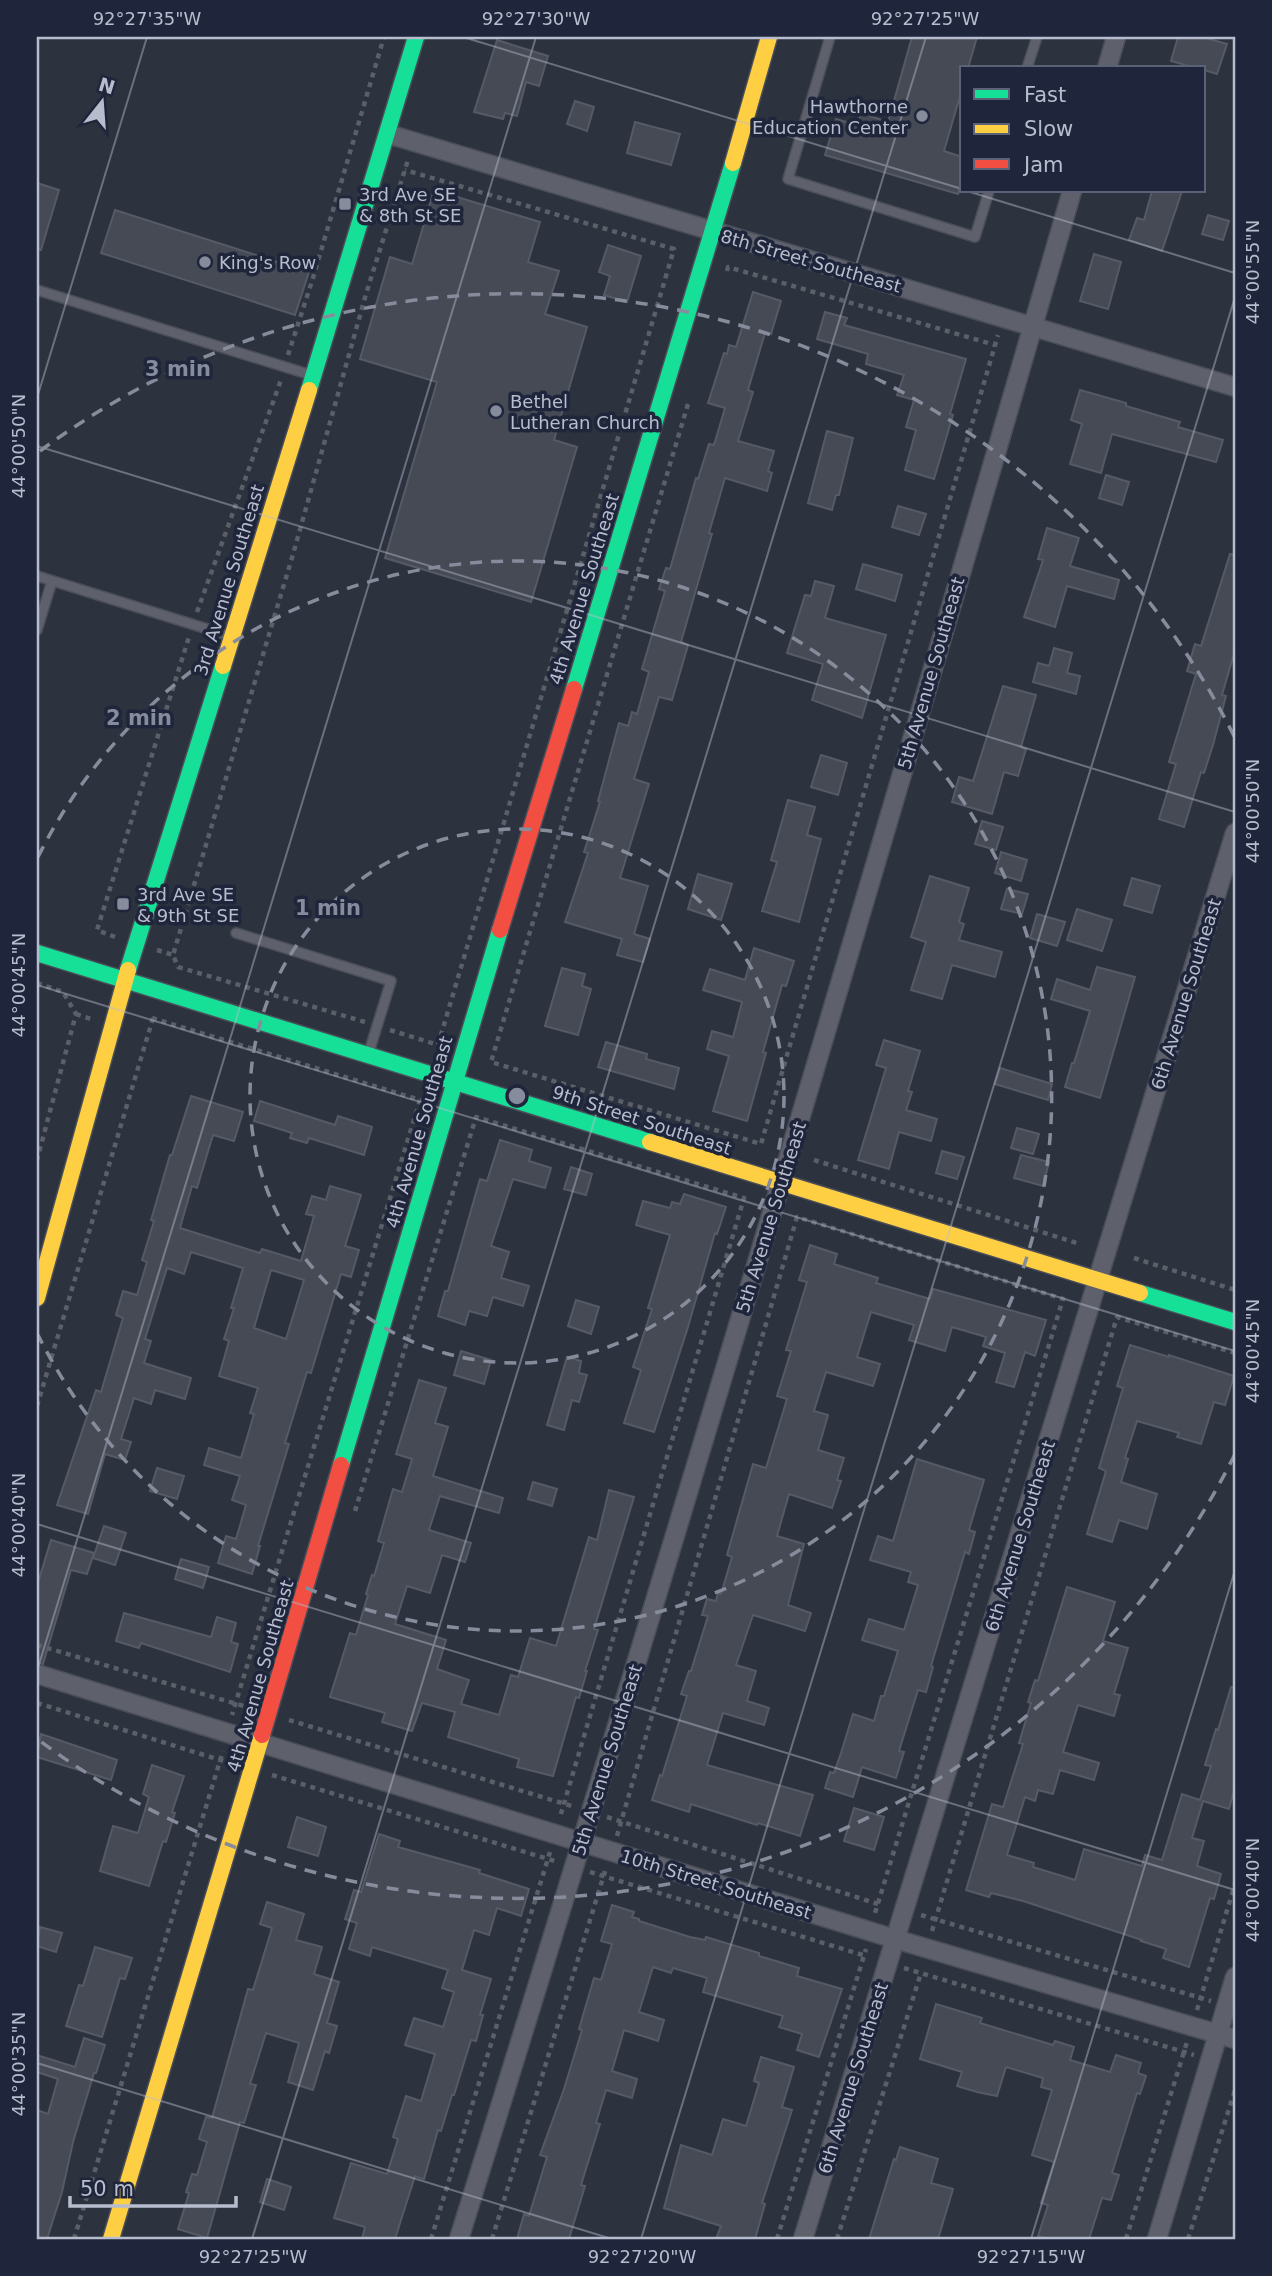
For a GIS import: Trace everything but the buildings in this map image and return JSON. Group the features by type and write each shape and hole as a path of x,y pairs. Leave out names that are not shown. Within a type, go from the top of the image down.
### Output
{"street":[{"name":"3rd Avenue Southeast","path":"37,1298 125,981 416,37"},
{"name":"4th Avenue Southeast","path":"111,2239 454,1081 713,233 769,37"},
{"path":"1108,66 1116,37"},
{"name":"8th Street Southeast","path":"388,134 1235,387"},
{"name":"5th Avenue Southeast","path":"459,2239 781,1184 1072,192"},
{"name":"6th Avenue Southeast","path":"803,2239 1235,833"},
{"name":"9th Street Southeast","path":"37,953 1235,1322"},
{"name":"10th Street Southeast","path":"37,1674 895,1939 1227,2037"},
{"path":"1157,2239 1227,2037 1235,1977"}],"lane":[{"path":"830,37 788,179 975,237 989,192"},
{"path":"1028,66 1037,37"},
{"path":"37,290 311,375"},
{"path":"37,576 231,636"},
{"path":"37,630 52,581"},
{"path":"236,933 391,981 368,1055"}],"path":[{"path":"97,930 215,557 278,391 384,37"},
{"path":"405,170 674,249 438,1045 377,1026 178,967 173,955 294,551 366,294 405,170"},
{"path":"724,281 728,267 995,345"},
{"path":"689,400 491,1062 761,1144 1004,317"},
{"path":"37,984 63,992 76,1014 37,1160"},
{"path":"37,1406 152,1018 420,1100 235,1704 37,1645"},
{"path":"290,1721 564,1803 744,1198 476,1117"},
{"path":"814,1160 1080,1244"},
{"path":"797,1217 1063,1299 877,1903 621,1822 797,1217"},
{"path":"1133,1258 1235,1290"},
{"path":"1235,1353 1117,1317 935,1919 1200,1997 1235,1884"},
{"path":"37,1703 220,1761 74,2239"},
{"path":"275,1776 548,1859 431,2239"},
{"path":"492,2239 603,1876 865,1955 777,2239"},
{"path":"837,2239 921,1973 1183,2052 1126,2239"},
{"path":"1188,2239 1235,2090"}],"traffic: fast":[{"path":"309,390 416,37"},
{"path":"574,689 733,163"},
{"path":"128,970 223,666"},
{"path":"341,1465 500,930"},
{"path":"37,953 650,1142"},
{"path":"1140,1293 1235,1322"}],"traffic: slow":[{"path":"733,163 769,37"},
{"path":"223,666 309,390"},
{"path":"37,1298 128,970"},
{"path":"650,1142 1140,1293"},
{"path":"111,2239 262,1735"}],"traffic: jam":[{"path":"500,930 574,689"},
{"path":"262,1735 341,1465"}],"place":[{"name":"Hawthorne Education Center","path":"922,116"},
{"name":"3rd Ave SE & 8th St SE","path":"345,204"},
{"name":"King's Row","path":"205,262"},
{"name":"Bethel Lutheran Church","path":"496,411"},
{"name":"3rd Ave SE & 9th St SE","path":"123,904"}]}
